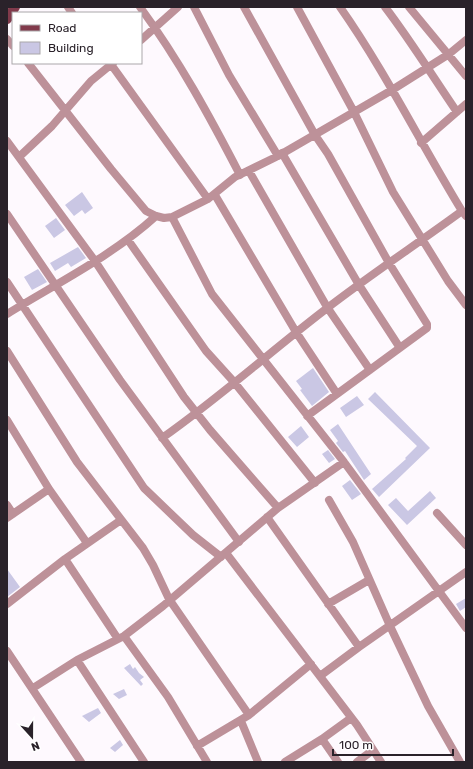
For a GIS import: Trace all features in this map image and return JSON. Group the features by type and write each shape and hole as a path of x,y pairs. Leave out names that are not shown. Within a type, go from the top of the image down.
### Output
{"main road":[{"path":"7,19 15,7"}],"street":[{"path":"140,7 166,42 204,106 240,175"},
{"path":"142,39 178,7"},
{"path":"194,7 230,75 359,285 400,348"},
{"path":"244,7 315,135 328,154 389,263 427,324 427,328 307,416"},
{"path":"297,7 354,112 393,192 448,281 466,305"},
{"path":"162,438 197,414 262,359 327,308 423,239 464,213 421,143 361,37 340,7"},
{"path":"385,7 458,112"},
{"path":"409,7 466,76"},
{"path":"29,64 66,110 111,170 146,211 156,216 172,217 212,197 240,175 280,155 392,90 449,54 466,40"},
{"path":"19,157 66,110 91,81 110,64"},
{"path":"112,64 212,197 296,332 337,394"},
{"path":"421,143 466,104"},
{"path":"7,141 95,261 184,397 278,508"},
{"path":"249,171 327,308 370,370"},
{"path":"7,214 162,438 239,542"},
{"path":"7,314 128,240 156,216"},
{"path":"172,217 212,294 344,462 466,628"},
{"path":"128,240 192,333 234,382 315,483"},
{"path":"7,282 52,352 144,488 188,530 224,555 311,664 381,762"},
{"path":"7,351 76,462 143,548 169,599 249,715"},
{"path":"7,420 49,489 87,543"},
{"path":"32,688 77,660 121,637 224,555 278,508 344,462"},
{"path":"7,505 10,516 49,489"},
{"path":"328,500 353,542 390,626 428,706 457,761"},
{"path":"437,512 466,545"},
{"path":"267,517 359,647"},
{"path":"7,604 87,543 120,520"},
{"path":"66,559 121,637 168,697 207,762"},
{"path":"320,676 466,572"},
{"path":"328,604 369,580"},
{"path":"7,652 81,762"},
{"path":"77,660 144,762"},
{"path":"198,746 241,721 311,664"},
{"path":"285,762 322,739 351,718"},
{"path":"241,721 258,762"},
{"path":"322,739 338,762"},
{"path":"357,762 373,750"}],"building":[{"path":"82,192 93,208 85,214 82,210 74,216 65,205"},
{"path":"56,218 65,230 54,238 45,226"},
{"path":"78,247 86,258 71,267 68,263 55,271 50,263"},
{"path":"38,269 47,282 32,290 24,277"},
{"path":"313,368 329,392 312,406 300,390 302,389 296,381"},
{"path":"375,392 430,448 379,497 372,489 406,459 405,458 417,446 368,399"},
{"path":"357,396 364,405 346,417 340,408"},
{"path":"338,424 371,474 364,480 345,451 343,452 336,443 338,441 330,430"},
{"path":"301,426 309,437 297,447 288,437"},
{"path":"328,450 335,459 329,463 322,454"},
{"path":"350,480 361,494 352,500 342,486"},
{"path":"430,491 436,498 407,525 388,505 396,498 408,511"},
{"path":"7,569 20,587 7,597"},
{"path":"466,598 466,607 460,611 456,604"},
{"path":"130,664 133,669 135,667 144,677 140,680 143,684 141,686 124,668"},
{"path":"124,689 127,695 119,699 113,694"},
{"path":"98,708 101,713 89,722 82,716"},
{"path":"120,740 123,745 115,752 110,748"}]}
